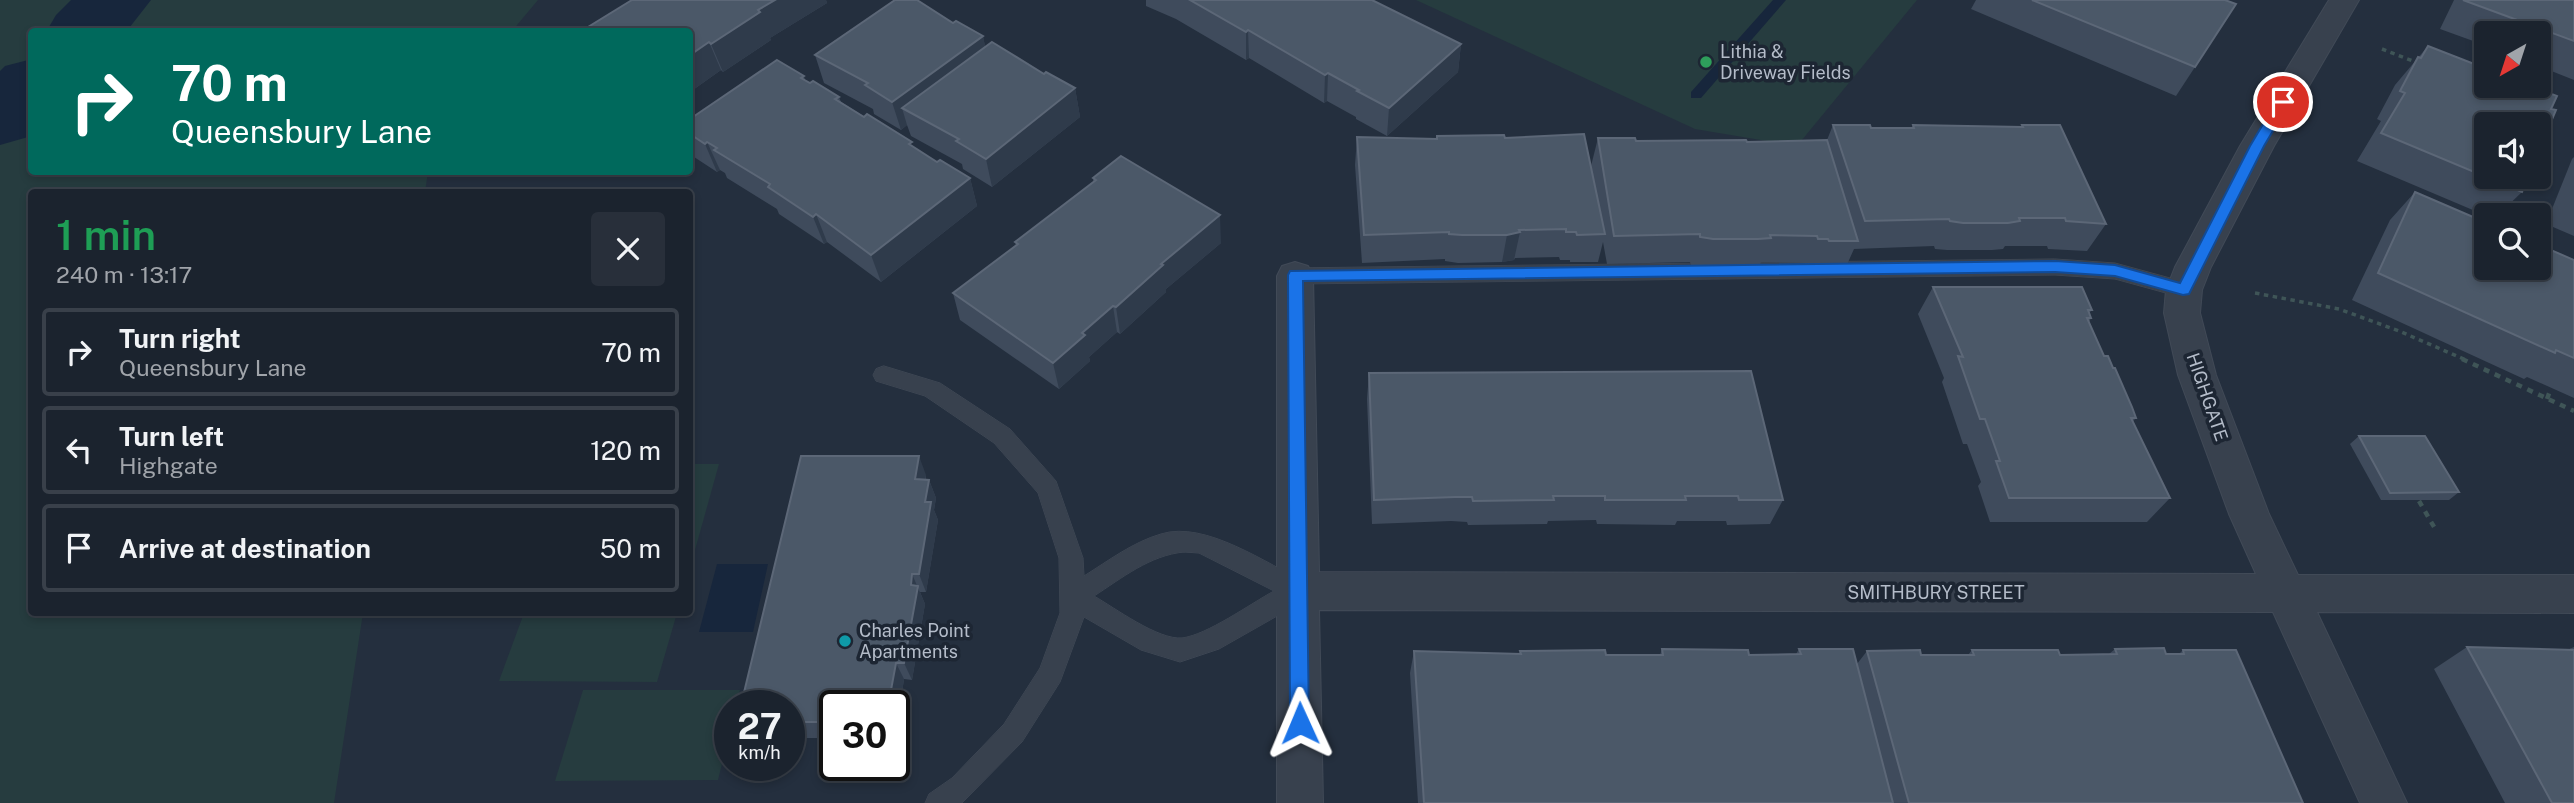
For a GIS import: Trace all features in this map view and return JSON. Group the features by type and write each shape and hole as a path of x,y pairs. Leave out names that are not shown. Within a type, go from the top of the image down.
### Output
{"street":[{"path":"2183,290 2257,146 2344,0"},
{"path":"1295,275 1300,803"},
{"name":"HIGHGATE","path":"2183,290 2182,313 2197,375 2249,514 2384,803"},
{"name":"SMITHBURY STREET","path":"1298,590 2574,594"}],"lane":[{"path":"1295,275 2055,267 2115,271 2183,290"},
{"path":"884,375 932,389 1002,436 1048,488 1071,558 1073,613 1051,674 1013,733 962,787 939,803"},
{"path":"1072,596 1146,551 1164,543 1184,541 1202,543 1298,590"},
{"path":"1072,596 1150,642 1180,650 1210,641 1298,590"}],"path":[{"path":"2382,49 2418,64"},
{"path":"2255,293 2335,308 2418,339 2574,411"},
{"path":"2418,339 2423,330"},
{"path":"2547,399 2551,388"},
{"path":"2419,501 2437,532"}],"green space":[{"path":"0,0 538,0 515,28 28,28 28,175 428,175 425,189 28,189 28,616 363,616 334,803 0,803"},
{"path":"1416,0 1917,0 1797,146 1695,129"},
{"path":"693,464 719,464 693,557"},
{"path":"523,616 676,616 657,682 499,681"},
{"path":"583,690 714,690 714,780 555,781"}],"water":[{"path":"717,564 768,564 753,632 699,632"}],"building":[{"path":"632,0 775,0 711,44 709,42 693,53 693,28 586,28"},
{"path":"895,0 917,0 953,23 956,21 983,36 892,102 865,85 868,83 815,55"},
{"path":"1190,0 1372,0 1461,44 1389,108"},
{"path":"2032,0 2225,0 2236,4 2195,67"},
{"path":"2463,0 2574,0 2574,41 2552,33 2552,21 2520,21"},
{"path":"992,42 1044,74 1046,72 1075,88 986,159 956,141 959,139 902,108"},
{"path":"2428,46 2474,64 2474,98 2557,96 2551,109 2556,110 2551,122 2551,112 2474,112 2474,172 2381,133 2405,93 2400,91 2418,57 2421,58"},
{"path":"777,60 804,76 801,78 810,83 813,81 839,97 835,99 864,117 867,114 912,142 909,144 937,162 940,160 970,178 871,255 816,214 813,217 768,187 770,184 714,150 717,148 693,136 693,117"},
{"path":"1833,125 1914,128 1913,125 2060,125 2106,224 2066,221 2065,218 2019,218 2020,221 2008,223 1963,223 1949,219 1865,221"},
{"path":"1584,134 1605,234 1577,235 1576,232 1566,232 1566,229 1519,230 1520,232 1507,235 1462,235 1449,232 1364,235 1357,137 1437,139 1437,136 1504,135 1505,138"},
{"path":"1598,138 1747,142 1827,140 1858,241 1829,241 1818,239 1817,236 1770,235 1771,238 1758,239 1713,239 1700,237 1700,234 1614,236"},
{"path":"1121,156 1220,215 1161,264 1163,265 1116,307 1113,306 1082,333 1085,335 1053,363 953,293 1018,244 1015,242 1096,180 1093,178"},
{"path":"2415,192 2474,217 2474,280 2551,280 2551,250 2574,260 2574,358 2556,350 2555,353 2378,273"},
{"path":"1933,287 2082,287 2092,310 2088,310 2091,318 2087,318 2104,356 2108,356 2115,368 2136,418 2131,418 2170,498 2009,498 1996,461 2000,461 1985,419 1980,419 1958,356 1963,357"},
{"path":"1751,371 1783,500 1739,500 1738,496 1685,496 1686,500 1605,500 1605,496 1553,496 1554,500 1473,501 1472,497 1455,497 1374,500 1369,373"},
{"path":"2359,436 2425,436 2459,492 2390,493"},
{"name":"Charles Point Apartments","path":"801,456 919,456 915,479 929,480 925,502 931,502 919,574 912,574 911,585 918,586 904,663 896,663 891,690 819,690 819,722 805,722 805,690 745,690"},
{"path":"2467,647 2574,650 2574,803 2552,803"},
{"path":"2164,648 2166,654 2184,654 2183,650 2236,650 2303,803 1909,803 1867,651 1920,650 1921,655 1974,655 1972,650 2058,650 2060,655 2117,654 2115,649"},
{"path":"1662,649 1748,650 1749,655 1801,654 1799,649 1853,649 1893,803 1424,803 1414,651 1521,654 1520,651 1605,650 1606,655 1663,655"}],"waterway":[{"path":"87,28 114,0"},
{"path":"1696,95 1780,0"},
{"path":"0,118 28,89"}],"place":[{"name":"Lithia & Driveway Fields","path":"1706,62"},
{"name":"Charles Point Apartments","path":"845,641"}],"route":[{"path":"1300,723 1295,275 2055,267 2115,271 2183,290 2257,146 2283,102"}]}
